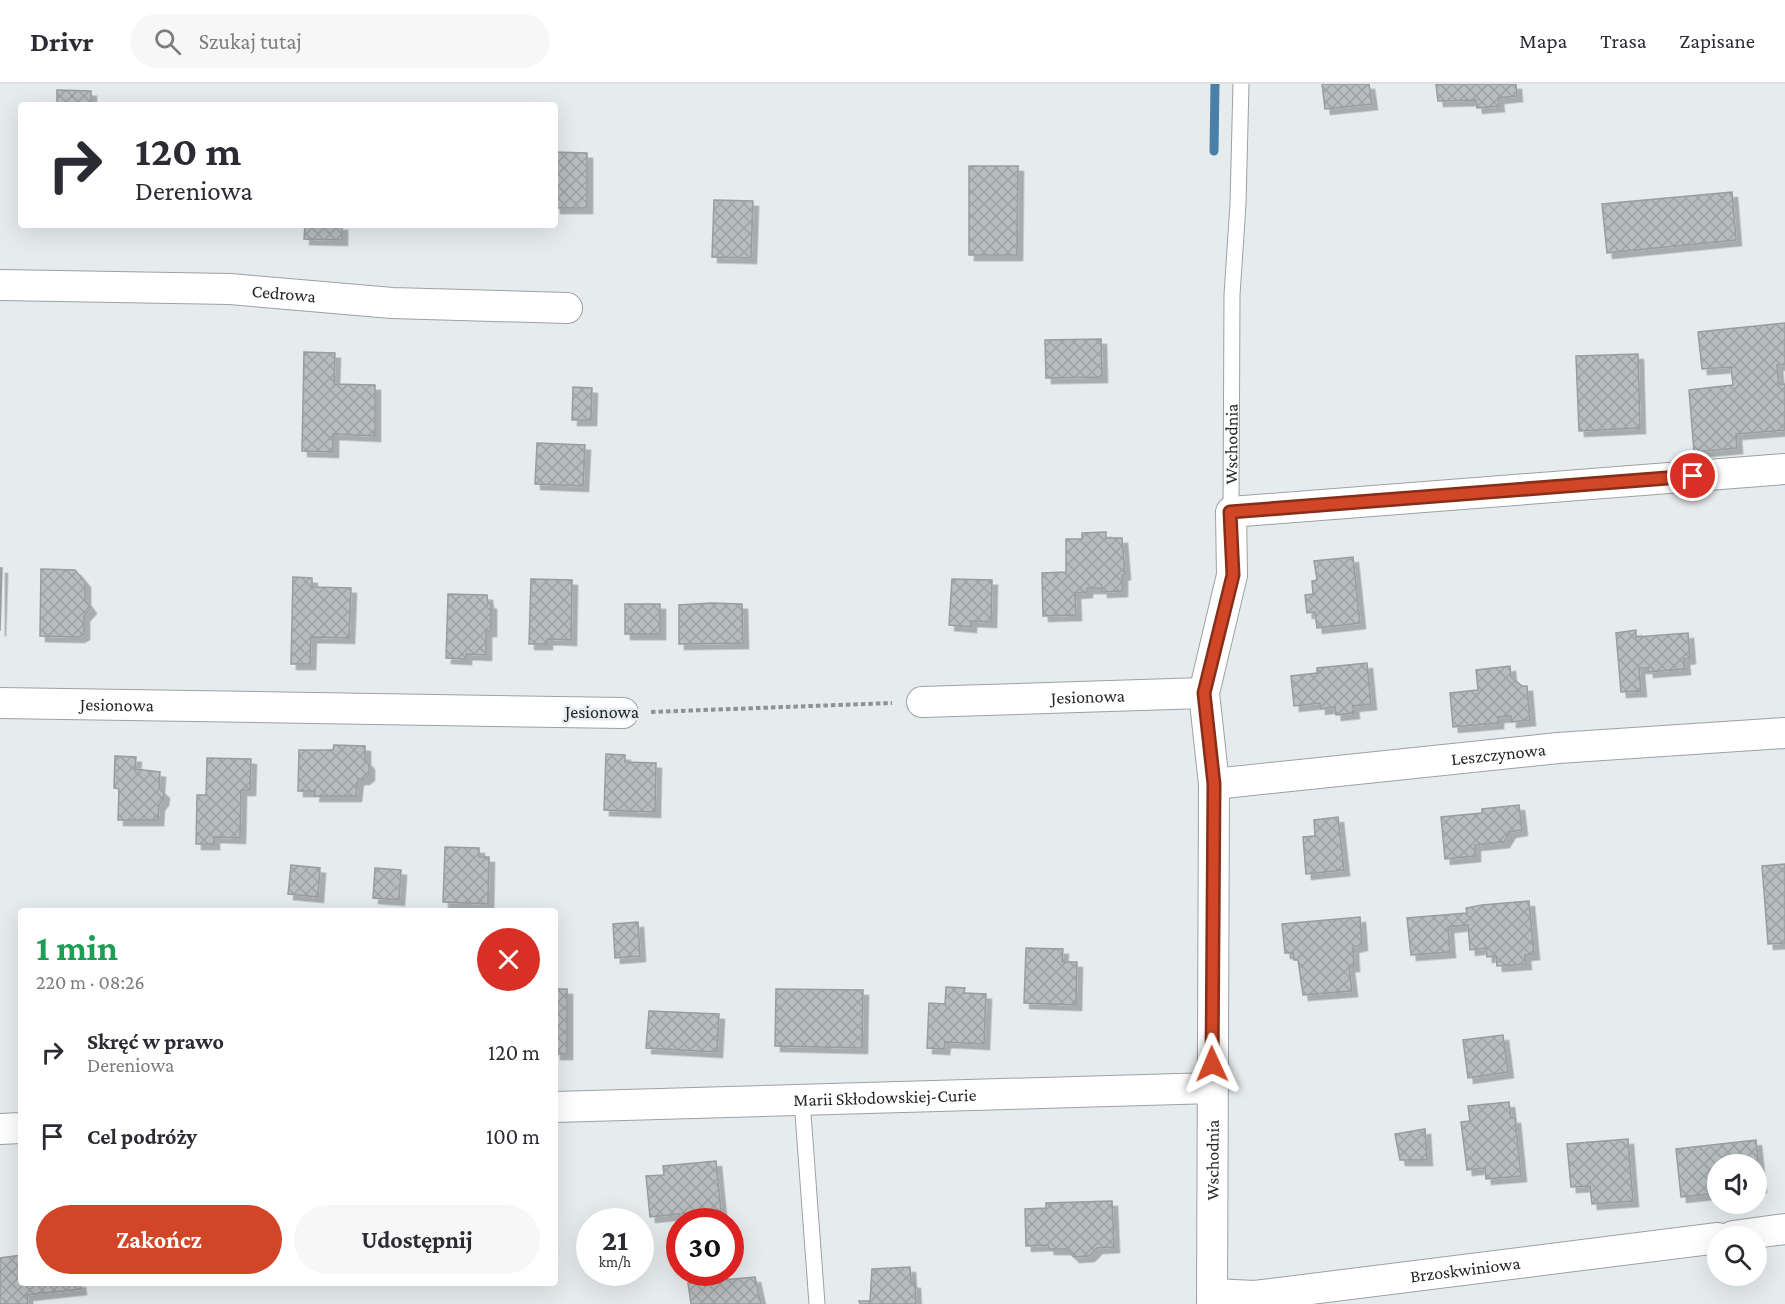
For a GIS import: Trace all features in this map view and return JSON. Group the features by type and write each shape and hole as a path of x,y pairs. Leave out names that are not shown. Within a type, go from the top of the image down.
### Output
{"street":[{"name":"Cedrowa","path":"0,285 230,289 392,303 567,308"},
{"path":"1230,512 1785,469"},
{"name":"Wschodnia","path":"1212,1299 1214,784 1204,693 1233,575 1230,512"},
{"name":"Jesionowa","path":"922,702 1204,693"},
{"name":"Jesionowa","path":"0,703 623,713"},
{"name":"Leszczynowa","path":"1214,784 1558,748 1785,734"},
{"name":"Marii Skłodowskiej-Curie","path":"558,1107 1213,1088"},
{"path":"0,1129 18,1128"},
{"path":"1767,1231 1785,1229"},
{"name":"Brzoskwiniowa","path":"1212,1299 1254,1296 1707,1239"}],"lane":[{"name":"Wschodnia","path":"1230,512 1232,295 1238,204 1241,84"},
{"path":"802,1100 817,1304"}],"path":[{"name":"Jesionowa","path":"623,713 922,702"}],"building":[{"path":"1322,84 1369,84 1372,104 1325,109"},
{"path":"1436,84 1516,84 1517,96 1498,98 1499,106 1477,108 1476,100 1438,101"},
{"path":"57,90 91,91 91,102 57,102"},
{"path":"558,152 587,153 587,208 558,208"},
{"path":"969,166 1018,166 1017,255 969,255"},
{"path":"1732,192 1736,240 1607,253 1602,204"},
{"path":"714,200 753,201 751,258 712,257"},
{"path":"305,228 342,228 342,240 304,239"},
{"path":"1785,323 1785,364 1777,365 1779,384 1785,384 1785,430 1736,434 1737,448 1694,452 1689,390 1733,385 1731,367 1702,369 1698,332"},
{"path":"1101,339 1102,377 1046,378 1045,340"},
{"path":"304,352 335,353 334,384 375,385 375,436 333,434 333,452 302,451"},
{"path":"1638,354 1640,428 1579,431 1576,356"},
{"path":"573,387 592,388 591,420 572,420"},
{"path":"537,443 585,445 583,486 535,484"},
{"path":"1106,532 1106,538 1122,538 1125,574 1122,575 1122,591 1102,592 1102,588 1087,588 1087,592 1075,593 1076,615 1043,616 1042,573 1066,572 1066,539 1082,539 1082,533"},
{"path":"1353,557 1360,623 1317,628 1315,612 1307,613 1305,595 1313,594 1312,581 1317,580 1314,561"},
{"path":"0,568 2,568 0,631"},
{"path":"41,569 75,570 85,582 85,600 91,608 84,616 84,634 79,637 40,636"},
{"path":"293,577 312,578 312,587 351,588 349,638 311,637 310,664 291,664"},
{"path":"531,579 572,580 571,640 547,639 547,644 529,644"},
{"path":"952,579 992,580 991,622 971,621 971,627 949,625"},
{"path":"448,594 487,595 488,603 491,604 491,631 486,631 486,655 466,654 466,659 446,658"},
{"path":"625,604 660,604 660,634 625,634"},
{"path":"742,604 743,643 679,644 679,605"},
{"path":"1636,630 1636,637 1688,633 1690,658 1684,659 1685,669 1648,672 1648,668 1639,668 1641,691 1621,692 1616,633"},
{"path":"1367,663 1371,704 1353,706 1354,713 1336,715 1335,707 1320,709 1320,703 1294,706 1291,676 1317,673 1317,668"},
{"path":"1510,666 1511,677 1522,686 1527,686 1530,720 1511,722 1511,716 1498,717 1498,723 1453,727 1450,693 1478,690 1476,670"},
{"path":"334,745 365,746 365,760 369,764 369,775 364,779 358,779 356,796 314,796 315,791 298,791 299,750 333,750"},
{"path":"606,754 625,755 625,762 656,763 655,812 604,810"},
{"path":"115,756 136,757 135,769 160,772 159,788 164,793 159,805 158,820 118,820 119,789 114,788"},
{"path":"207,758 251,759 250,790 241,790 240,838 214,837 214,844 196,844 197,795 206,795"},
{"path":"1519,805 1522,830 1510,832 1504,842 1475,845 1475,856 1445,859 1441,817 1482,813 1482,809"},
{"path":"1338,817 1344,870 1306,874 1303,837 1315,836 1314,820"},
{"path":"445,847 479,848 479,857 489,857 488,904 443,902"},
{"path":"1785,864 1785,943 1768,944 1762,866"},
{"path":"291,865 320,868 318,897 288,894"},
{"path":"375,868 401,870 399,900 373,898"},
{"path":"1529,901 1534,954 1525,955 1526,964 1497,966 1496,956 1487,957 1486,948 1470,950 1468,925 1448,927 1450,952 1411,955 1407,918 1467,913 1466,908"},
{"path":"1360,917 1362,945 1353,947 1354,966 1349,966 1352,991 1303,995 1298,960 1294,960 1293,953 1285,953 1282,924"},
{"path":"638,922 640,956 615,958 613,924"},
{"path":"1026,948 1063,949 1062,962 1077,962 1076,1005 1024,1003"},
{"path":"946,987 965,988 964,993 986,994 984,1044 945,1042 944,1049 927,1048 929,1003 945,1004"},
{"path":"558,989 567,989 567,1054 558,1054"},
{"path":"776,989 863,990 862,1048 775,1046"},
{"path":"649,1011 719,1014 717,1052 646,1048"},
{"path":"1503,1035 1508,1072 1468,1078 1463,1040"},
{"path":"1509,1102 1511,1118 1515,1118 1521,1176 1486,1179 1485,1168 1467,1170 1461,1122 1470,1121 1468,1106"},
{"path":"1425,1129 1427,1160 1400,1160 1395,1134"},
{"path":"1628,1139 1633,1201 1592,1204 1590,1186 1571,1187 1567,1144"},
{"path":"1756,1140 1757,1154 1707,1154 1707,1194 1681,1197 1676,1149"},
{"path":"716,1161 721,1208 666,1208 666,1215 654,1217 654,1208 649,1208 646,1176 664,1175 663,1166"},
{"path":"1112,1201 1114,1247 1097,1248 1089,1256 1074,1257 1066,1249 1049,1249 1048,1245 1026,1246 1025,1209 1046,1208 1046,1203"},
{"path":"18,1255 18,1286 81,1286 81,1289 27,1295 28,1304 0,1304 0,1258"},
{"path":"910,1267 911,1283 915,1283 916,1304 860,1304 859,1301 870,1301 872,1269"},
{"path":"755,1277 761,1304 691,1304 688,1286 744,1286 744,1278"}],"waterway":[{"path":"1214,151 1215,84"}],"route":[{"path":"1212,1064 1214,784 1204,693 1233,575 1230,512 1693,476"}]}
